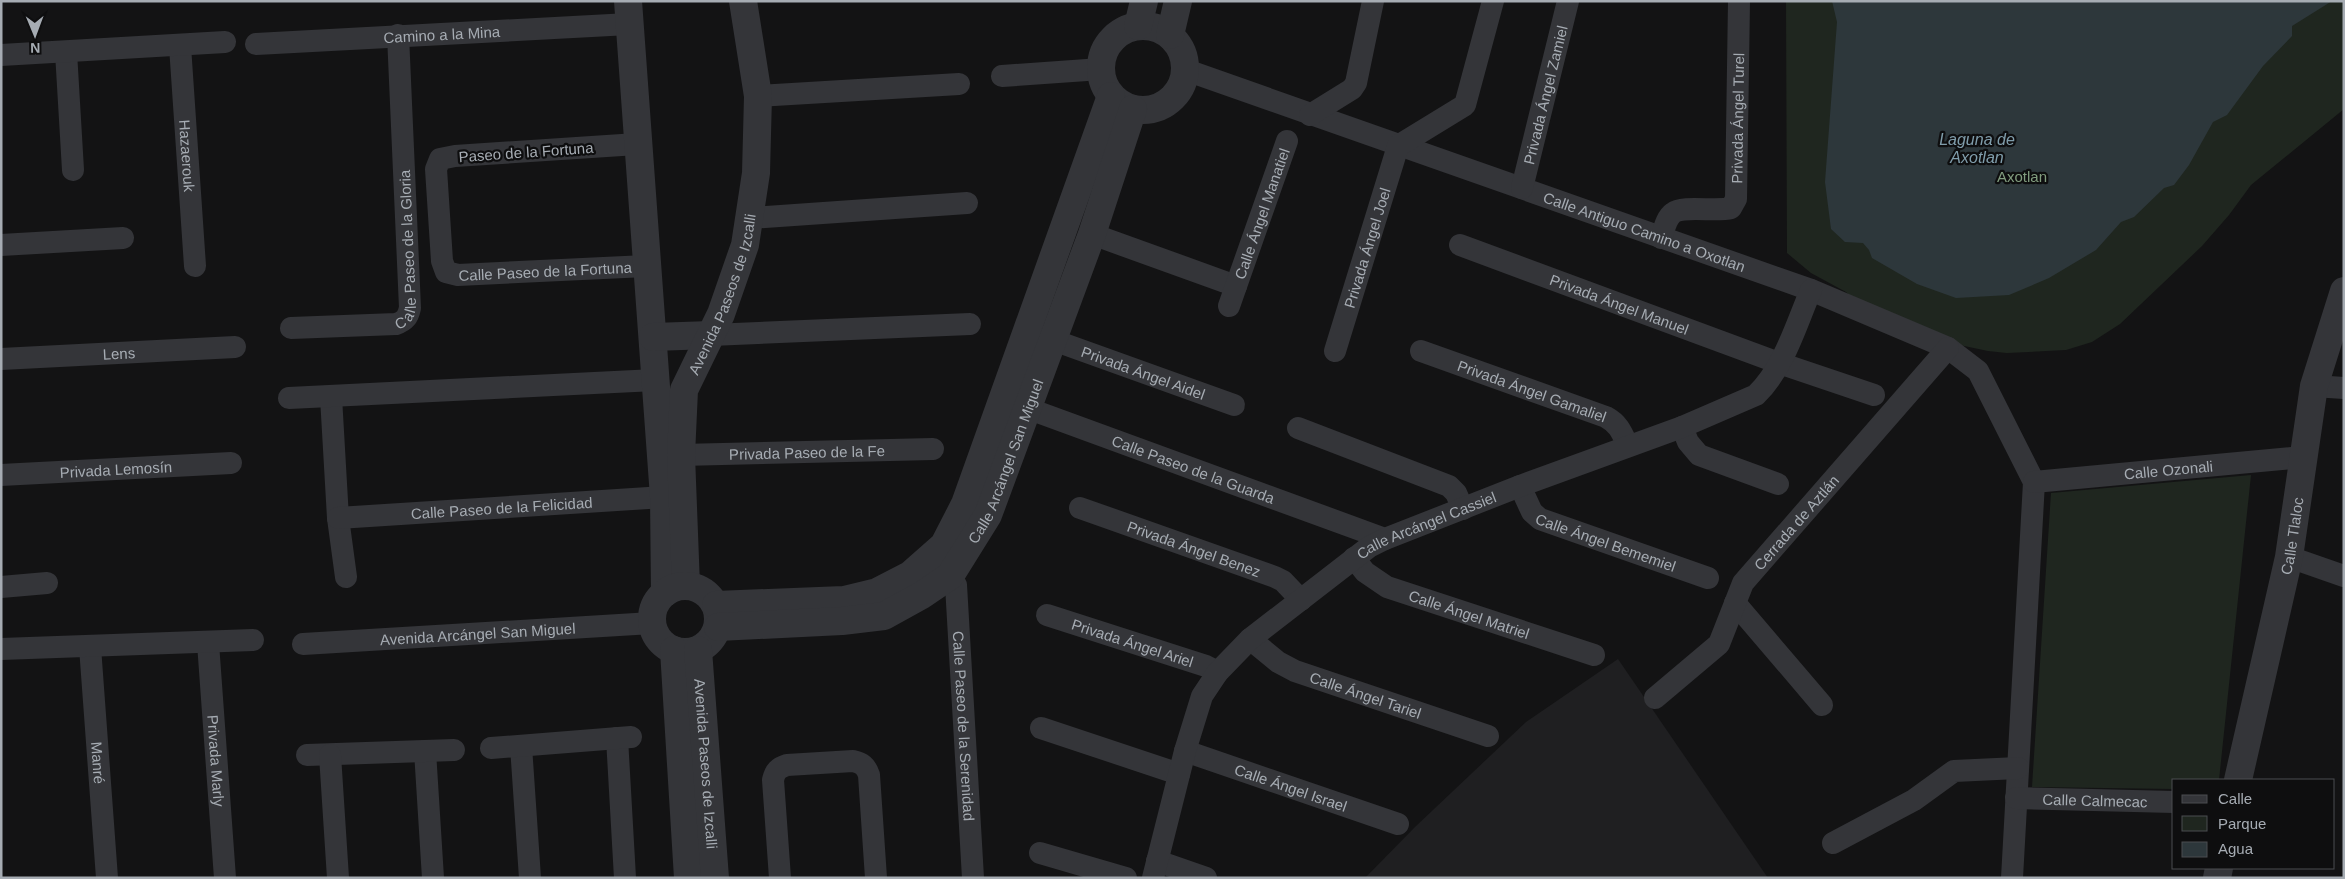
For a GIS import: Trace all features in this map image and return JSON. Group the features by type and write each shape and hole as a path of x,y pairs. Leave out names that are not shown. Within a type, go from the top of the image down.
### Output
{"street":[{"name":"Avenida Paseos de Izcalli","path":"676,589 684,390 721,314 745,245 750,218 758,139 758,96 752,46 743,1"},
{"path":"1170,35 1178,1"},
{"path":"1310,115 1352,89 1356,83 1373,1"},
{"path":"1398,146 1465,105 1493,1"},
{"name":"Privada Ángel Zamiel","path":"1522,188 1568,1"},
{"name":"Privada Ángel Turel","path":"1661,238 1669,218 1674,213 1688,210 1719,211 1731,208 1736,199 1739,1"},
{"path":"629,12 637,144 664,497 676,589"},
{"name":"Camino a la Mina","path":"256,44 398,35 629,12"},
{"path":"1141,14 1155,28 1170,35 1182,51 1186,70 1182,85 1174,97 1163,106 1148,110 1122,103 1106,88 1101,69 1102,57 1107,46 1141,14"},
{"name":"Calle Paseo de la Gloria","path":"291,328 396,324 404,321 409,316 398,35"},
{"path":"1,55 225,42"},
{"name":"Hazaerouk","path":"180,46 195,266"},
{"path":"66,52 73,170"},
{"path":"1002,76 1101,69"},
{"name":"Calle Antiguo Camino a Oxotlan","path":"1186,70 1811,290 1948,348 1978,372 2034,482"},
{"path":"758,96 959,84"},
{"name":"Calle Arcángel San Miguel","path":"717,616 844,600 877,592 910,575 944,544 1014,404 1053,340 1092,234 1122,103"},
{"name":"Calle Arcángel San Miguel","path":"717,616 842,621 884,616 922,595 950,576 988,516 1014,404 1122,103"},
{"name":"Calle Ángel Manatiel","path":"1092,234 1232,296 1287,141"},
{"name":"Paseo de la Fortuna","path":"446,272 442,261 436,169 440,158 637,144"},
{"name":"Privada Ángel Joel","path":"1335,351 1398,146"},
{"path":"750,218 967,203"},
{"path":"1,245 123,238"},
{"name":"Privada Ángel Manuel","path":"1460,245 1779,363 1874,395"},
{"name":"Calle Paseo de la Fortuna","path":"446,272 458,275 646,266"},
{"name":"Calle Arcángel Cassiel","path":"1155,869 1185,751 1202,696 1218,672 1250,639 1354,558 1385,539 1520,486 1682,427 1756,394 1766,386 1779,363 1811,290"},
{"name":"Calle Tlaloc","path":"2238,779 2289,557 2314,386 2344,291"},
{"path":"653,337 970,324"},
{"name":"Privada Ángel Aidel","path":"1053,340 1234,405"},
{"name":"Lens","path":"1,360 235,347"},
{"name":"Cerrada de Aztlán","path":"1654,698 1719,644 1743,583 1948,348"},
{"name":"Privada Ángel Gamaliel","path":"1421,351 1606,417 1614,421 1621,429 1628,446"},
{"path":"289,398 655,380"},
{"path":"2314,386 2344,388"},
{"path":"331,397 338,518 346,577"},
{"name":"Calle Paseo de la Guarda","path":"1014,404 1385,539"},
{"path":"1682,427 1688,442 1699,455 1778,484"},
{"path":"1298,428 1449,486 1456,493 1463,509"},
{"name":"Privada Paseo de la Fe","path":"681,455 934,449"},
{"name":"Calle Ozonali","path":"2034,482 2303,457"},
{"name":"Privada Lemosín","path":"1,475 231,463"},
{"path":"2012,878 2034,482"},
{"name":"Calle Ángel Bememiel","path":"1520,486 1532,512 1540,519 1708,578"},
{"name":"Calle Paseo de la Felicidad","path":"338,518 664,497"},
{"name":"Privada Ángel Benez","path":"1080,508 1275,577 1283,581 1301,600"},
{"path":"2289,557 2344,576"},
{"name":"Calle Ángel Matriel","path":"1354,558 1365,572 1387,587 1594,655"},
{"name":"Calle Paseo de la Serenidad","path":"950,576 956,585 973,878"},
{"path":"1,587 47,583"},
{"path":"676,589 704,591 717,616 711,641 686,650 663,644 656,634 652,623 654,608 676,589"},
{"path":"1735,603 1822,705"},
{"name":"Privada Ángel Ariel","path":"1046,614 1206,666 1218,672"},
{"name":"Avenida Arcángel San Miguel","path":"303,644 652,623"},
{"name":"Calle Ángel Tariel","path":"1250,639 1278,662 1295,671 1488,736"},
{"path":"1,649 253,640"},
{"name":"Privada Marly","path":"208,643 225,878"},
{"name":"Manré","path":"90,647 107,878"},
{"name":"Avenida Paseos de Izcalli","path":"686,650 688,878"},
{"name":"Avenida Paseos de Izcalli","path":"686,650 715,878"},
{"path":"1041,728 1180,774"},
{"path":"491,748 624,738 625,878"},
{"path":"521,746 530,878"},
{"path":"307,756 454,750"},
{"path":"425,751 433,878"},
{"name":"Calle Ángel Israel","path":"1185,751 1398,824"},
{"path":"330,755 338,878"},
{"path":"780,878 774,773 780,767 787,765 853,761 861,762 869,775 876,878"},
{"path":"1833,842 1914,800 1954,771 2018,768"},
{"name":"Calle Calmecac","path":"2016,798 2172,802"},
{"path":"1040,853 1126,878"},
{"path":"1155,869 1206,878"}],"shaded area":[{"path":"1618,659 1768,878 1365,878 1415,827 1526,722"}],"green space":[{"name":"Laguna de Axotlan","path":"1786,1 2344,1 2344,109 2251,185 2229,215 2202,246 2120,324 2092,342 2066,350 2007,353 1988,351 1926,338 1871,316 1846,292 1811,273 1787,253"},
{"path":"2251,475 2219,779 2172,779 2172,789 2032,787 2051,493"}],"water":[{"name":"Laguna de Axotlan","path":"1832,1 2332,1 2292,26 2292,36 2263,66 2227,115 2213,122 2189,165 2174,185 2164,188 2134,217 2121,222 2096,250 2049,278 2009,295 1956,298 1917,284 1872,258 1869,250 1863,243 1845,242 1831,229 1825,182 1837,22"}],"park label":[{"name":"Axotlan","path":"2022,176"}]}
